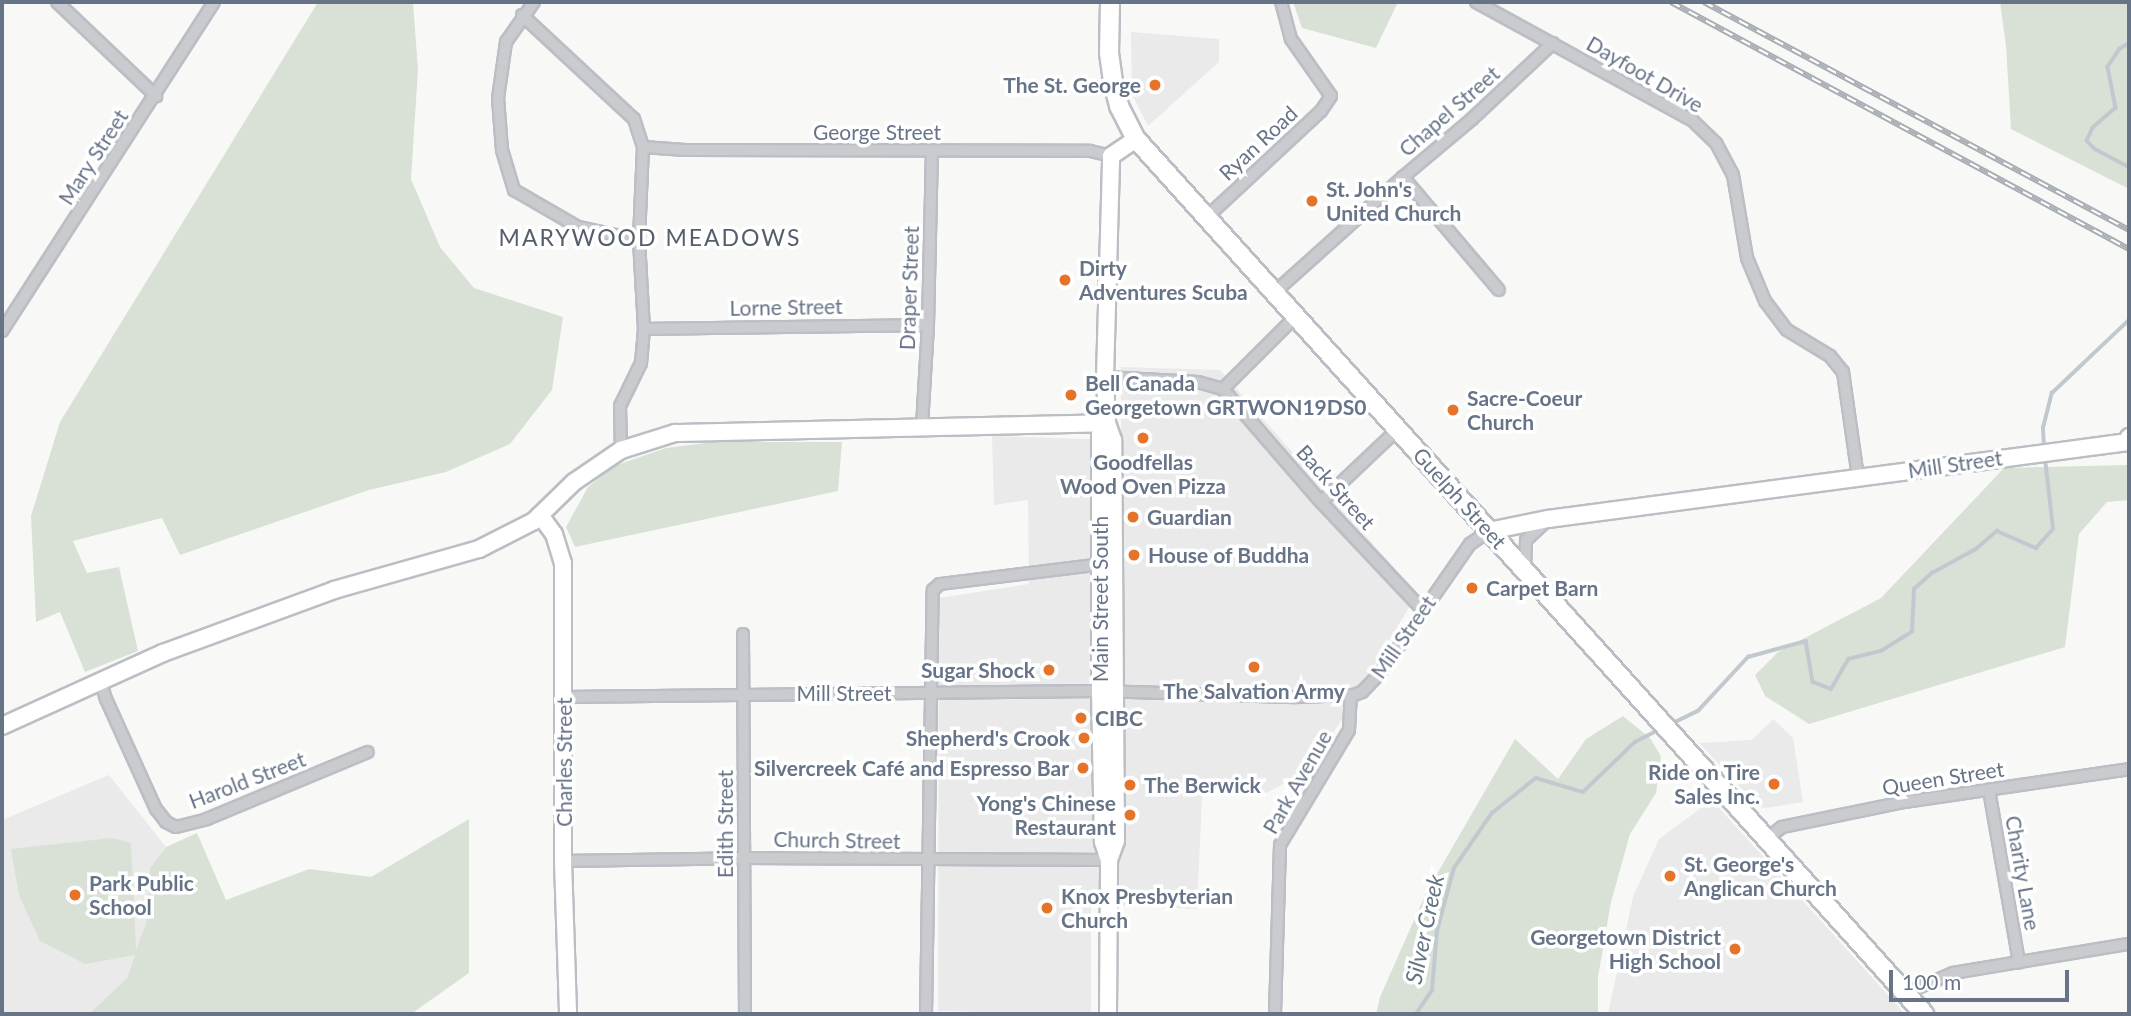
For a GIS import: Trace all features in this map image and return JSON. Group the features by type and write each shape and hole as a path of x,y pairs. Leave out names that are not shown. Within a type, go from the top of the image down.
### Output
{"main road":[{"name":"Guelph Street","path":"1111,2 1110,53 1113,83 1119,106 1136,139 1525,570 1682,749 1924,1014"}],"street":[{"path":"57,2 156,96"},
{"name":"Mary Street","path":"2,331 156,96 214,2"},
{"path":"534,2 522,15 506,42 498,98 502,150 514,190 578,227 639,240"},
{"name":"Ryan Road","path":"1208,216 1321,111 1331,96 1291,38 1281,2"},
{"name":"Dayfoot Drive","path":"1476,2 1693,121 1716,144 1733,175 1747,258 1765,301 1787,330 1830,356 1843,372 1857,477"},
{"path":"522,15 634,119 643,147 639,240 644,329 641,363 621,406 621,450"},
{"name":"Chapel Street","path":"1275,292 1472,119 1553,43"},
{"path":"1111,156 1136,139"},
{"name":"George Street","path":"643,147 1090,151 1111,156"},
{"name":"Draper Street","path":"922,426 928,325 932,151"},
{"name":"Main Street South","path":"1108,1014 1110,860 1116,841 1107,691 1113,440 1107,422 1105,376 1111,156"},
{"path":"1403,177 1499,290"},
{"path":"1105,376 1198,382 1223,389 1296,316"},
{"name":"Lorne Street","path":"644,329 928,325"},
{"name":"Back Street","path":"1223,389 1321,502 1422,610"},
{"path":"3,722 163,653 334,590 479,549 540,515 574,482 621,450 675,433 1107,422"},
{"path":"1321,502 1398,429"},
{"name":"Mill Street","path":"565,697 1107,691 1242,697 1351,695 1362,692 1381,672 1469,544 1489,531 1548,519 2035,452 2129,442"},
{"name":"Charles Street","path":"540,515 554,534 562,563 565,697 563,861 568,1014"},
{"path":"1525,570 1526,540 1548,519"},
{"path":"926,1014 934,587 940,584 1108,564"},
{"name":"Edith Street","path":"743,634 746,693 745,1014"},
{"name":"Harold Street","path":"101,682 106,699 156,809 166,822 176,827 207,819 368,752"},
{"name":"Park Avenue","path":"1275,1014 1280,845 1349,730 1351,695"},
{"name":"Queen Street","path":"1767,839 1782,827 1903,802 2129,769"},
{"name":"Charity Lane","path":"1989,790 2019,962"},
{"name":"Church Street","path":"563,861 744,858 1110,860"},
{"path":"1906,993 1952,972 2129,944"}],"shaded area":[{"path":"318,2 413,2 418,70 411,179 440,247 474,288 563,317 552,390 510,444 446,472 369,490 180,555 162,518 73,541 87,573 119,567 138,651 85,672 60,612 36,622 31,516 60,422"},
{"path":"1293,2 1398,2 1376,48 1302,28"},
{"path":"2000,2 2129,2 2129,189 2011,129 2006,46"},
{"path":"1131,32 1219,39 1219,62 1148,126 1132,95"},
{"path":"1121,367 1220,370 1417,594 1312,769 1262,795 1202,795 1197,909 1091,904 1091,1014 938,1011 939,598 1029,584 1028,500 994,505 992,436 1121,440"},
{"path":"713,442 842,442 838,491 575,547 566,527 588,487 614,466 666,448"},
{"path":"2127,465 2129,500 2107,502 2079,534 2065,647 1809,724 1765,696 1755,675 1778,652 1881,598 2004,468"},
{"path":"1623,716 1650,738 1661,756 1656,793 1630,834 1611,902 1598,977 1598,1014 1376,1014 1380,997 1426,893 1515,739 1558,779 1586,739"},
{"path":"1773,719 1793,738 1803,802 1765,808 1758,806 1699,743 1752,740"},
{"name":"Park Public School","path":"109,775 166,847 150,868 146,923 127,978 89,1014 2,1014 2,820"},
{"name":"Georgetown District High School","path":"1712,800 1905,1014 1608,1014 1633,897 1659,839"},
{"path":"469,819 469,973 411,1014 89,1014 127,978 135,955 85,964 40,941 19,895 11,849 112,838 131,843 136,950 146,923 150,868 166,847 197,833 226,900 309,869 371,877"}],"waterway":[{"name":"Silver Creek","path":"2129,44 2120,49 2108,67 2116,108 2093,128 2087,141 2095,149 2129,167"},
{"name":"Silver Creek","path":"2044,448 2043,428 2052,393 2129,320"},
{"name":"Silver Creek","path":"1671,724 1698,711 1748,657 1806,641 1813,682 1831,689 1848,659 1881,651 1912,632 1914,589 1932,573 1976,549 1997,531 2036,548 2053,529 2045,459"},
{"name":"Silver Creek","path":"1416,1014 1432,990 1437,931 1454,868 1492,813 1536,778 1583,792 1635,742 1661,729"}],"railway":[{"path":"1671,2 2129,249"},
{"path":"1704,2 2129,230"}],"place":[{"name":"The St. George","path":"1155,85"},
{"name":"St. John's United Church","path":"1312,201"},
{"name":"Dirty Adventures Scuba","path":"1065,280"},
{"name":"Bell Canada Georgetown GRTWON19DS0","path":"1071,395"},
{"name":"Sacre-Coeur Church","path":"1453,410"},
{"name":"Goodfellas Wood Oven Pizza","path":"1143,438"},
{"name":"Guardian","path":"1133,517"},
{"name":"House of Buddha","path":"1134,555"},
{"name":"Carpet Barn","path":"1472,588"},
{"name":"The Salvation Army","path":"1254,667"},
{"name":"Sugar Shock","path":"1049,670"},
{"name":"CIBC","path":"1081,718"},
{"name":"Shepherd's Crook","path":"1084,738"},
{"name":"Silvercreek Café and Espresso Bar","path":"1083,768"},
{"name":"Ride on Tire Sales Inc.","path":"1774,784"},
{"name":"The Berwick","path":"1130,785"},
{"name":"Yong's Chinese Restaurant","path":"1130,815"},
{"name":"St. George's Anglican Church","path":"1670,876"},
{"name":"Park Public School","path":"75,895"},
{"name":"Knox Presbyterian Church","path":"1047,908"},
{"name":"Georgetown District High School","path":"1735,949"}],"district":[{"name":"MARYWOOD MEADOWS","path":"650,237"}]}
